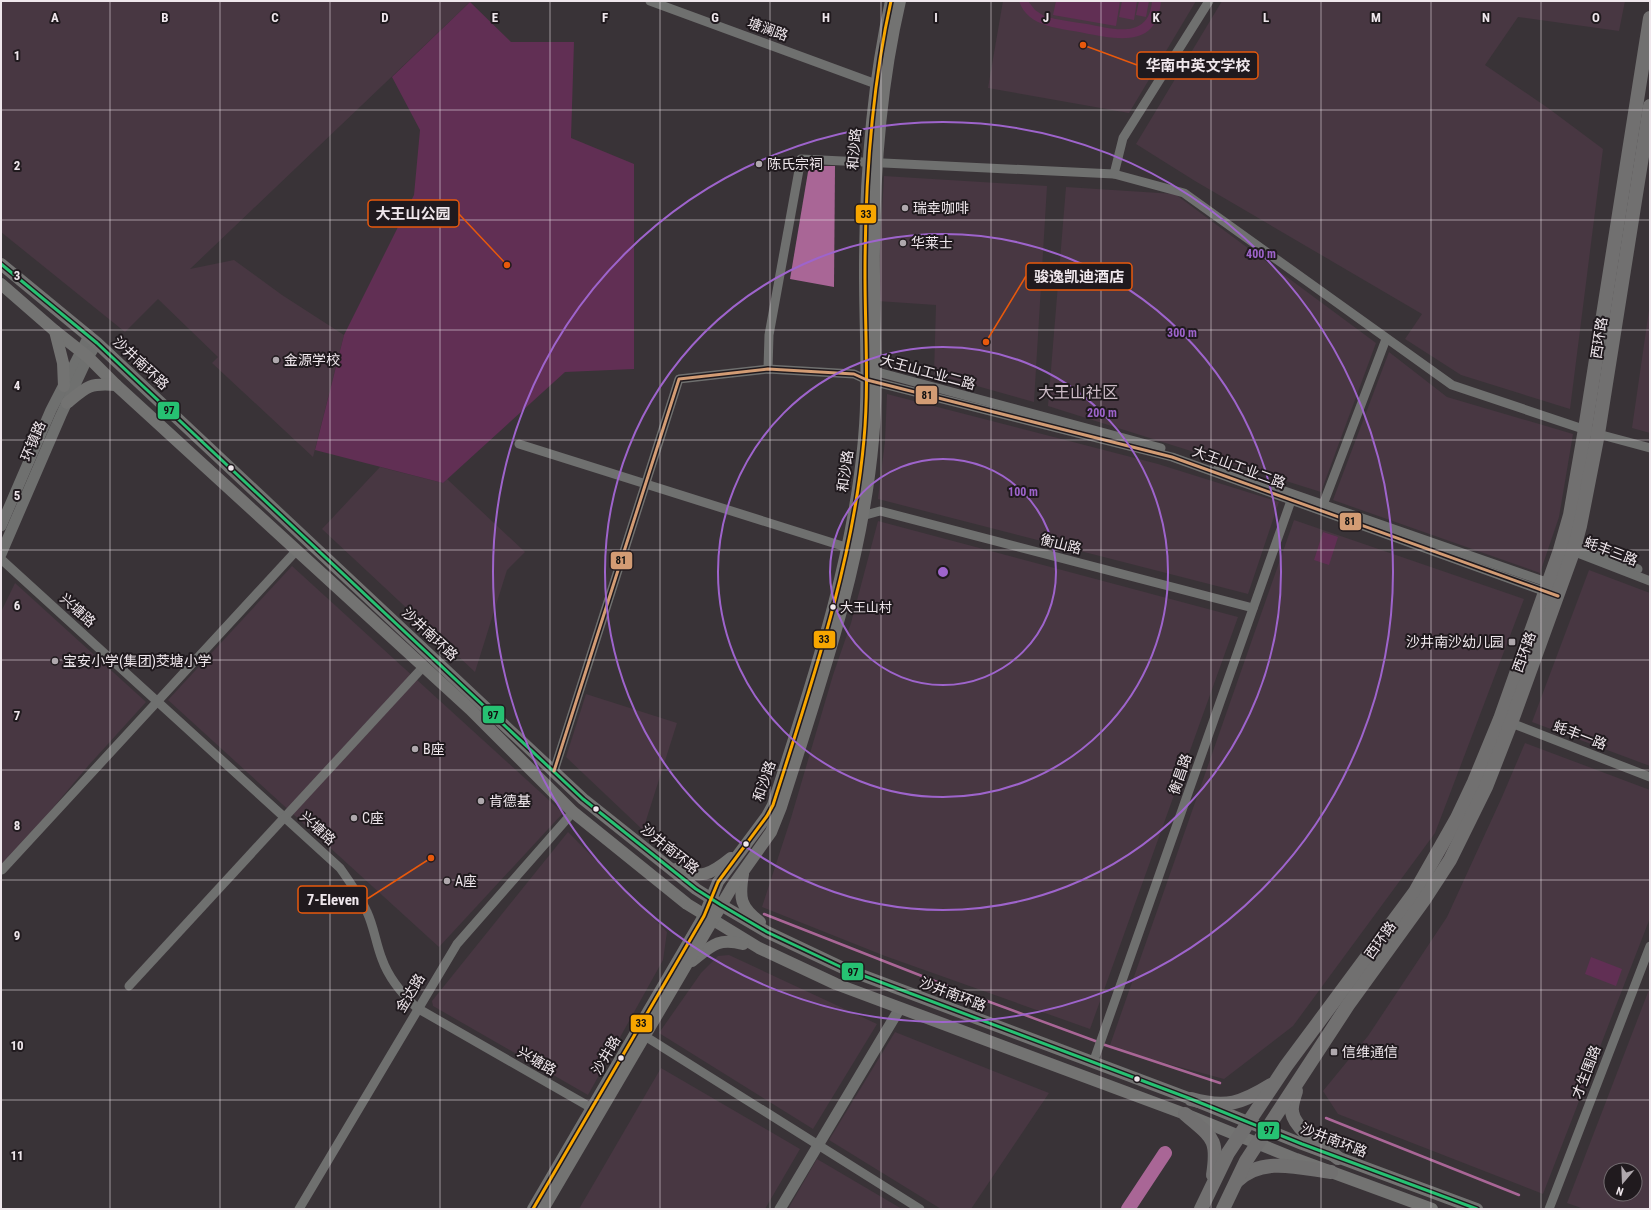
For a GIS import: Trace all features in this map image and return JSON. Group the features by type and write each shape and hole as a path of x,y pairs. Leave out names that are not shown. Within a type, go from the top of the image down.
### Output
{"main road":[{"name":"和沙路","path":"716,902 718,882 767,816 773,805 862,516 873,442 871,376 874,237 873,162 876,84 882,40 891,1"},
{"name":"和沙路","path":"873,162 886,67 900,1"},
{"name":"西环路","path":"1591,432 1650,18"},
{"name":"西环路","path":"1222,1209 1246,1161 1301,1076 1348,1005 1424,900 1450,860 1486,787 1505,721 1568,546 1570,515 1591,432 1650,106"},
{"name":"沙井南环路","path":"1,264 93,340 583,799 696,889 716,902 761,929 842,968 1191,1099 1338,1158 1477,1209"},
{"name":"沙井南环路","path":"1,284 55,331 85,354 116,385 424,666 470,709 573,812 686,904 759,948 836,984 1185,1114 1331,1172 1432,1209"},
{"path":"55,331 63,363 64,386"},
{"name":"和沙路","path":"708,918 716,902 744,870 771,832 781,807 836,631 851,549 871,376"},
{"path":"67,403 85,388 97,384 116,385"},
{"name":"西环路","path":"1201,1209 1228,1153 1275,1083 1415,892 1457,818 1505,721"},
{"path":"668,866 693,875 709,874 746,845"},
{"path":"744,870 741,895 746,910 790,944"},
{"name":"沙井路","path":"641,1034 685,967 708,918"},
{"name":"沙井路","path":"532,1209 595,1111 708,918"},
{"path":"685,967 710,946 719,942 734,942 759,948"},
{"path":"1301,1076 1292,1106 1294,1118 1301,1129 1338,1158"},
{"path":"1191,1099 1208,1103 1233,1103 1248,1099 1275,1083"},
{"name":"沙井路","path":"543,1209 595,1111"},
{"path":"1185,1114 1209,1135 1215,1148 1216,1155 1210,1189"},
{"path":"1236,1183 1251,1171 1271,1165 1331,1172"}],"street":[{"name":"塘澜路","path":"650,1 876,84"},
{"path":"1114,174 1123,138 1209,1"},
{"path":"554,771 679,378 768,369 769,334 801,159 1114,174 1184,193 1452,385 1591,432 1650,448"},
{"path":"1322,507 1386,339"},
{"name":"环镇路","path":"1,526 51,410 64,386 93,340"},
{"name":"环镇路","path":"1,554 67,403 85,354"},
{"name":"大王山工业二路","path":"768,369 871,376 1172,457 1322,507 1553,589"},
{"path":"519,444 851,549"},
{"name":"衡昌路","path":"1093,1063 1293,497"},
{"name":"衡山路","path":"862,516 880,511 1253,608"},
{"name":"蚝丰三路","path":"1568,546 1650,574"},
{"name":"蚝丰三路","path":"1568,546 1650,581"},
{"path":"2,870 297,550"},
{"name":"兴塘路","path":"1,559 340,868 356,889 368,913 382,958 390,977 402,994 417,1008 595,1111"},
{"path":"129,986 424,666"},
{"name":"蚝丰一路","path":"1505,721 1650,777"},
{"name":"金达路","path":"299,1209 456,944 573,812"},
{"name":"才生围路","path":"1549,1209 1650,946"},
{"path":"780,1209 900,1008"},
{"path":"641,1034 920,1209"}],"shaded area":[{"path":"1,1 470,2 190,269 234,260 282,295 344,335 313,457 212,363 218,357 158,299 125,332 1,232"},
{"path":"1003,1 1196,1 1129,113 988,88"},
{"path":"1019,1 1028,1 1035,10 1044,16 1108,28 1128,29 1137,27 1144,22 1149,13 1152,1 1161,1 1158,16 1152,27 1144,34 1122,38 1056,28 1037,22 1023,10"},
{"path":"1056,1 1120,1 1116,26 1053,15"},
{"path":"1122,1 1137,1 1134,20 1119,17"},
{"path":"1139,1 1149,1 1146,17 1136,15"},
{"path":"1222,1 1625,1 1619,31 1518,17 1485,65 1548,108 1603,149 1570,409 1461,375 1405,339 1422,314 1195,181 1136,144"},
{"path":"470,2 511,42 574,42 571,138 634,164 634,369 565,372 443,483 315,450 344,335 414,195 420,130 392,77"},
{"path":"809,166 835,166 834,287 790,279"},
{"path":"884,176 1047,186 1034,402 934,374 936,305 877,301"},
{"path":"1066,187 1175,194 1376,343 1321,492 1048,406"},
{"path":"1650,303 1650,433 1632,428"},
{"path":"1389,352 1447,397 1573,434 1559,517 1540,573 1333,500"},
{"path":"887,394 1158,464 1279,502 1248,594 878,499 885,441"},
{"path":"380,467 443,483 447,479 525,552 507,570 475,672 322,529"},
{"path":"1294,520 1524,599 1435,833 1293,1026 1224,1079 1109,1048"},
{"path":"878,521 1238,617 1090,1029 885,956 762,907 791,818 833,675 851,623"},
{"path":"1323,532 1338,537 1329,565 1314,560"},
{"path":"292,566 563,813 439,947 168,700"},
{"path":"1589,570 1650,593 1650,766 1532,722"},
{"path":"15,583 146,702 88,766 1,870 1,612"},
{"path":"586,694 677,723 643,830 566,757"},
{"path":"1525,743 1650,790 1650,918 1543,1194 1338,1114 1323,1091 1368,1036 1447,917"},
{"path":"568,832 667,932 663,960 588,1095 433,1006 432,1001"},
{"path":"729,955 877,1024 813,1129 659,1033 701,973 718,956"},
{"path":"1591,957 1622,969 1616,986 1585,974"},
{"path":"1650,987 1650,1209 1584,1209 1567,1203"},
{"path":"895,1032 1049,1093 971,1209 941,1209 829,1140"},
{"path":"661,1068 800,1149 765,1209 579,1209"},
{"path":"817,1159 902,1209 788,1209"}],"waterway":[{"path":"764,914 960,991 1098,1042"},
{"path":"1102,1044 1220,1083"},
{"path":"1326,1118 1519,1195"},
{"path":"1128,1209 1165,1153"}],"transit line":[{"name":"33","path":"533,1209 704,916 718,882 767,816 773,805 816,669 829,624 850,532 864,439 866,398 865,240 870,137 878,69 891,1"},
{"name":"97","path":"1,264 97,343 583,799 696,889 767,932 843,968 1191,1099 1302,1144 1477,1209"},
{"name":"81","path":"554,771 679,379 768,369 854,374 867,380 1172,457 1558,596"}],"place":[{"name":"华南中英文学校","path":"1083,45"},
{"name":"陈氏宗祠","path":"759,164"},
{"name":"瑞幸咖啡","path":"905,208"},
{"name":"华莱士","path":"903,243"},
{"name":"大王山公园","path":"507,265"},
{"name":"骏逸凯迪酒店","path":"986,342"},
{"name":"金源学校","path":"276,360"},
{"name":"大王山村","path":"833,607"},
{"name":"沙井南沙幼儿园","path":"1512,642"},
{"name":"宝安小学(集团)茭塘小学","path":"55,661"},
{"name":"B座","path":"415,749"},
{"name":"肯德基","path":"481,801"},
{"name":"C座","path":"354,818"},
{"name":"7-Eleven","path":"431,858"},
{"name":"A座","path":"447,881"},
{"name":"信维通信","path":"1334,1052"}],"district":[{"name":"大王山社区","path":"1078,392"}]}
